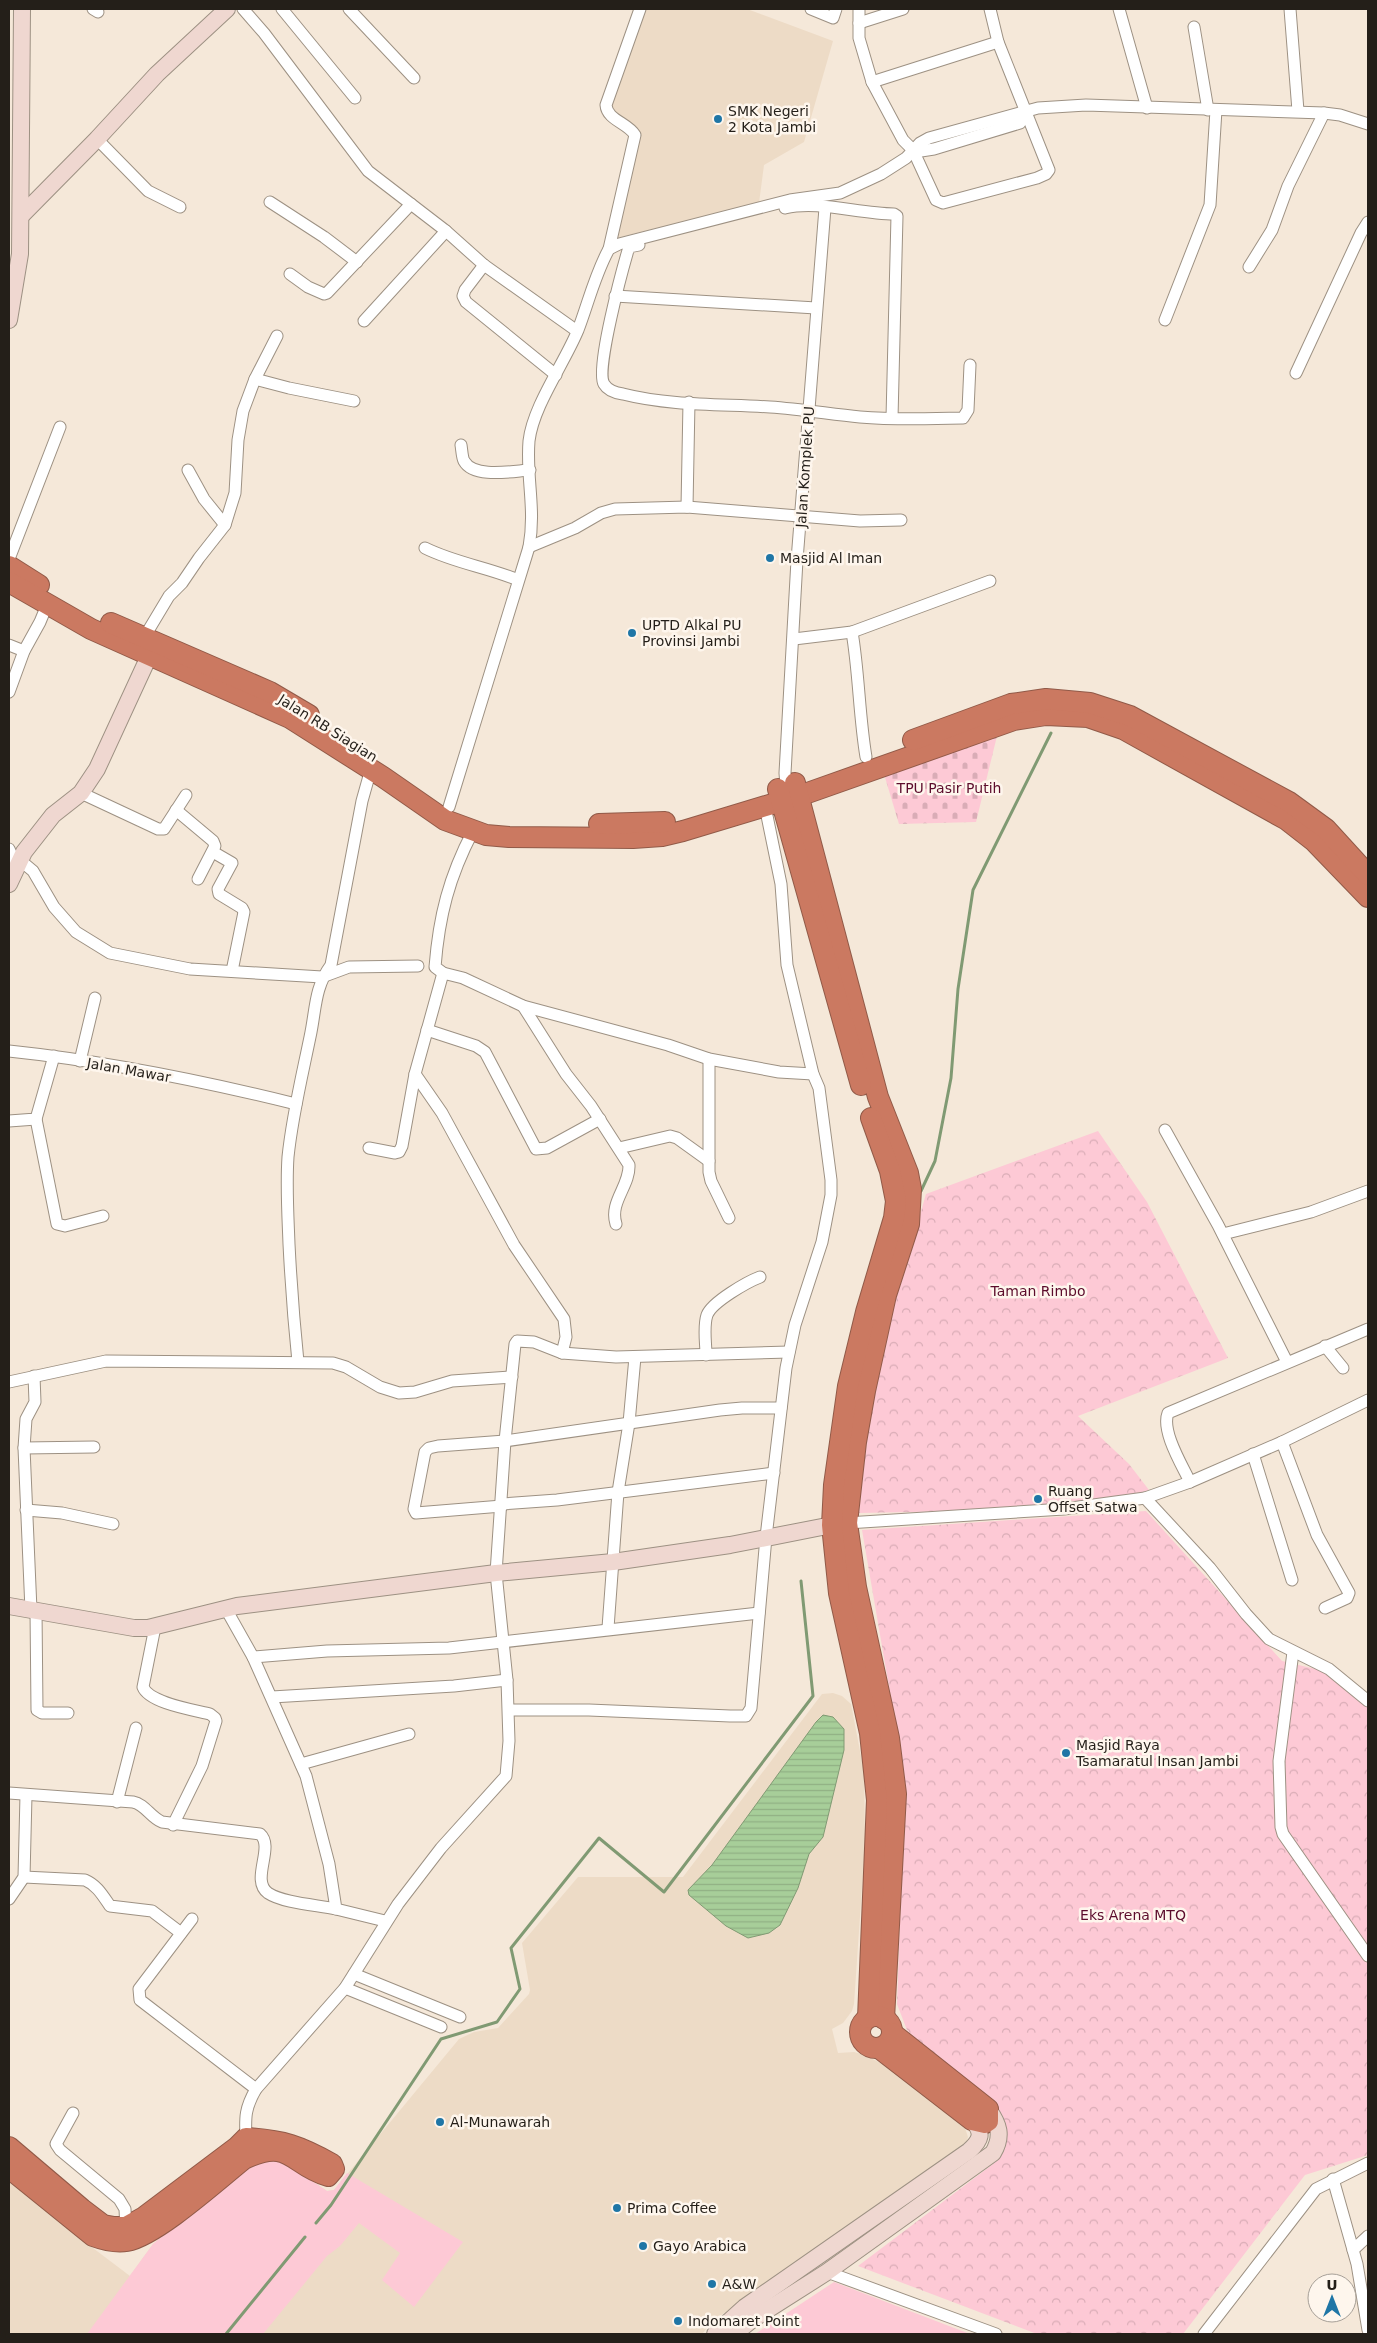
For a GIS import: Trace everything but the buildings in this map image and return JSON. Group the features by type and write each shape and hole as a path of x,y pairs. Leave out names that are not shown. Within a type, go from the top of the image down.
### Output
{"highway":[{"name":"Jalan RB Siagian","path":"9,566 147,645 290,718 371,769 444,820 473,831 508,837 661,829"},
{"name":"Jalan RB Siagian","path":"9,582 91,629 147,645 279,697 390,767 449,807 492,823 661,829"},
{"path":"784,793 866,757 1011,704 1046,699 1090,703 1130,716 1161,742 1287,820 1314,840 1368,897"},
{"path":"661,829 880,766 1022,718 1046,715 1088,717 1161,742 1289,802 1326,829 1368,875"},
{"path":"784,793 878,1097 908,1173 911,1189 909,1224 856,1388 854,1451 840,1524 856,1587 889,1738 896,1794 896,1839 881,2029 980,2114"},
{"path":"9,2168 93,2236 106,2241 126,2234 144,2217 211,2176 244,2159 267,2150 277,2150 293,2156 323,2175 330,2176 333,2172 332,2164 302,2148 273,2139 246,2138 211,2176"},
{"path":"9,2147 103,2225 126,2234"}],"street":[{"path":"9,320 20,254 22,9"},
{"path":"21,216 97,140 157,74 227,9"},
{"path":"243,9 264,33 368,171 446,231 484,265 577,331"},
{"path":"282,9 355,98"},
{"path":"349,9 414,78"},
{"path":"449,807 529,547 533,526 529,441 533,425 547,390 577,331 608,249 635,135 632,129 610,114 606,105 640,9"},
{"path":"811,9 833,18 836,9"},
{"path":"859,9 859,38 863,59 872,82 903,140 913,150 936,200 943,203 1037,178 1046,174 1049,170 998,42 990,9"},
{"path":"859,23 903,9"},
{"path":"1119,9 1147,108"},
{"path":"1290,9 1298,112"},
{"path":"1164,320 1210,205 1212,110 1194,27"},
{"path":"872,82 998,42"},
{"path":"913,150 934,149 1020,123 1027,112 1038,108 1077,105 1324,113 1340,115 1368,124"},
{"path":"1249,267 1272,230 1288,186 1324,113"},
{"path":"97,140 148,190 180,207"},
{"path":"608,249 618,244 790,200 840,193 881,174 906,158 913,150"},
{"path":"270,202 324,237 357,262"},
{"path":"290,274 308,287 324,294 327,293 411,204"},
{"path":"892,418 897,216 894,214 869,214 809,205 793,206 629,247 615,296 602,382 608,389 622,394 689,402 810,410 860,417 892,418 963,418 968,410 970,365"},
{"name":"Jalan Komplek PU","path":"508,1710 589,1710 746,1716 750,1711 754,1694 766,1537 789,1352 795,1325 822,1242 832,1188 819,1088 813,1074 787,965 781,884 797,560 802,517 816,308 825,208"},
{"path":"1296,373 1360,233 1368,222"},
{"path":"364,321 446,231"},
{"path":"484,265 462,296 466,302 556,375"},
{"path":"615,296 816,308"},
{"path":"9,884 24,852 53,815 81,793 98,769 147,645 169,596 182,583 198,558 225,525 235,493 238,440 243,411 255,379 276,336"},
{"path":"255,379 354,401"},
{"path":"687,507 689,402"},
{"path":"9,559 60,427"},
{"path":"461,445 463,460 473,470 489,472 530,470"},
{"path":"188,470 204,499 225,525"},
{"path":"529,547 576,528 601,513 615,509 687,507 860,521 900,520"},
{"path":"425,548 464,564 487,569 518,580"},
{"path":"794,639 852,632 990,581"},
{"path":"9,692 24,651 47,605"},
{"path":"852,632 859,671 858,696 866,757"},
{"path":"9,645 24,651"},
{"path":"298,1362 293,1321 288,1157 296,1104 322,977 331,965 362,801 371,769"},
{"path":"81,793 158,828 164,828 186,795"},
{"path":"176,810 213,841 215,846 198,879"},
{"path":"473,831 444,901 438,929 435,967 443,973 463,978 523,1006 668,1044 709,1059 779,1072 813,1074"},
{"path":"9,849 18,864 34,872 54,907 76,932 110,954 190,969 322,977 349,967 418,966"},
{"path":"213,852 232,863 218,889 219,894 242,908 244,912 232,971"},
{"path":"369,1148 395,1153 401,1149 415,1074 443,973"},
{"path":"80,1061 95,998"},
{"path":"523,1006 566,1074 600,1118 629,1168 614,1209 616,1224"},
{"path":"427,1030 476,1046 485,1052 536,1149 547,1148 600,1118"},
{"name":"Jalan Mawar","path":"9,1051 54,1056 233,1089 296,1104"},
{"path":"54,1056 36,1119 57,1224 65,1226 103,1216"},
{"path":"709,1059 709,1161 711,1181 729,1218"},
{"path":"415,1074 442,1113 514,1245 564,1319 566,1337 562,1353"},
{"path":"9,1120 36,1119"},
{"path":"1165,1130 1223,1234 1287,1362"},
{"path":"619,1148 670,1136 677,1138 709,1161"},
{"path":"1223,1234 1311,1212 1368,1191"},
{"path":"706,1355 705,1329 709,1311 738,1287 760,1277"},
{"path":"1190,1482 1166,1430 1165,1420 1168,1413 1368,1329"},
{"path":"246,2138 245,2116 247,2104 256,2089 345,1988 385,1921 441,1848 506,1776 508,1760 507,1680 496,1573 502,1505 504,1441 514,1346 517,1341 527,1340 562,1353 635,1357 789,1352"},
{"path":"1325,1346 1343,1368"},
{"path":"608,1628 618,1492 629,1424 635,1357"},
{"path":"9,1382 106,1361 333,1363 346,1367 380,1388 399,1393 415,1392 452,1381 512,1377"},
{"path":"34,1376 35,1402 26,1419 24,1448 37,1710 42,1713 68,1713"},
{"path":"9,1606 134,1628 155,1626 226,1609 267,1602 496,1573 613,1562 730,1544 840,1524 1064,1509 1146,1498 1190,1482 1282,1442 1368,1400"},
{"path":"774,1473 557,1500 419,1514 414,1509 423,1456 429,1448 504,1441 742,1408 781,1408"},
{"path":"1282,1442 1317,1535 1349,1593 1347,1598 1325,1608"},
{"path":"24,1448 94,1447"},
{"path":"1253,1454 1292,1580"},
{"path":"1146,1498 1210,1568 1246,1614 1269,1639 1328,1669 1368,1702"},
{"path":"26,1510 62,1513 113,1524"},
{"path":"226,1609 253,1657 306,1776 329,1864 336,1909"},
{"path":"253,1657 326,1651 449,1648 608,1628 759,1613"},
{"path":"155,1626 144,1687 145,1691 154,1699 210,1714 216,1721 202,1766 173,1825"},
{"path":"1293,1652 1279,1761 1281,1827 1368,1956"},
{"path":"272,1697 454,1686 507,1680"},
{"path":"117,1802 136,1728"},
{"path":"301,1764 409,1734"},
{"path":"9,1793 140,1803 154,1819 173,1825 260,1834 264,1840 262,1883 266,1890 280,1898 385,1921"},
{"path":"9,1900 24,1877 26,1795"},
{"path":"24,1877 85,1880 92,1883 110,1906 152,1911 181,1933"},
{"path":"192,1919 139,1989 138,1995 140,2000 256,2089"},
{"path":"354,1974 460,2017"},
{"path":"345,1988 441,2027"},
{"path":"73,2113 56,2144 60,2150 119,2198 125,2209 126,2234"},
{"path":"715,2334 749,2313 827,2272 993,2153 1000,2135 996,2120 980,2114 981,2135 978,2143 749,2313 734,2334"},
{"path":"1204,2334 1316,2189 1368,2163"},
{"path":"1333,2179 1353,2250 1368,2330"},
{"path":"1353,2250 1368,2236"},
{"path":"827,2272 996,2334"}],"shaded area":[{"name":"SMK Negeri 2 Kota Jambi","path":"644,9 747,9 833,41 804,142 764,165 759,203 616,238 639,129 610,109"},
{"path":"833,1693 842,1696 851,1704 864,1772 865,1843 854,2004 852,2011 843,2023 832,2029 838,2053 854,2052 865,2055 892,2069 965,2128 968,2137 965,2147 714,2320 702,2334 9,2334 9,2178 89,2245 130,2276 153,2244 239,2172 278,2158 327,2191 334,2190 459,2039 474,2032 498,2028 529,1994 530,1990 522,1943 578,1877 683,1877 822,1694"},
{"path":"823,1715 833,1717 844,1729 844,1750 823,1837 809,1854 798,1888 780,1925 769,1933 748,1938 726,1926 689,1895 688,1890 712,1865"}],"green space":[{"name":"TPU Pasir Putih","path":"997,736 976,822 899,824 884,774"},
{"name":"Taman Rimbo","path":"1098,1131 1147,1202 1228,1358 1078,1416 1129,1464 1149,1490 1123,1498 1013,1510 859,1513 870,1417 878,1369 889,1322 926,1194"},
{"name":"Eks Arena MTQ","path":"1146,1511 1282,1661 1328,1672 1368,1708 1368,2155 1305,2175 1183,2334 1037,2334 858,2266 993,2164 1004,2149 1005,2134 907,2030 897,2004 905,1780 862,1530"},
{"path":"278,2158 327,2191 334,2190 347,2173 463,2242 414,2307 382,2280 400,2253 359,2223 340,2246 327,2256 263,2334 87,2334 153,2244 239,2172 249,2166"},
{"path":"834,2282 970,2334 755,2334"}],"waterway":[{"path":"921,1191 935,1161 951,1078 958,989 973,890 1051,733"},
{"path":"316,2223 331,2205 441,2039 497,2022 520,1989 511,1948 599,1838 664,1892 813,1696 801,1581"},
{"path":"226,2334 305,2237"}],"place":[{"name":"SMK Negeri 2 Kota Jambi","path":"718,119"},
{"name":"Masjid Al Iman","path":"770,558"},
{"name":"UPTD Alkal PU Provinsi Jambi","path":"632,633"},
{"name":"Ruang Offset Satwa","path":"1038,1499"},
{"name":"Masjid Raya Tsamaratul Insan Jambi","path":"1066,1753"},
{"name":"Al-Munawarah","path":"440,2122"},
{"name":"Prima Coffee","path":"617,2208"},
{"name":"Gayo Arabica","path":"643,2246"},
{"name":"A&W","path":"712,2284"},
{"name":"Indomaret Point","path":"678,2321"}]}
